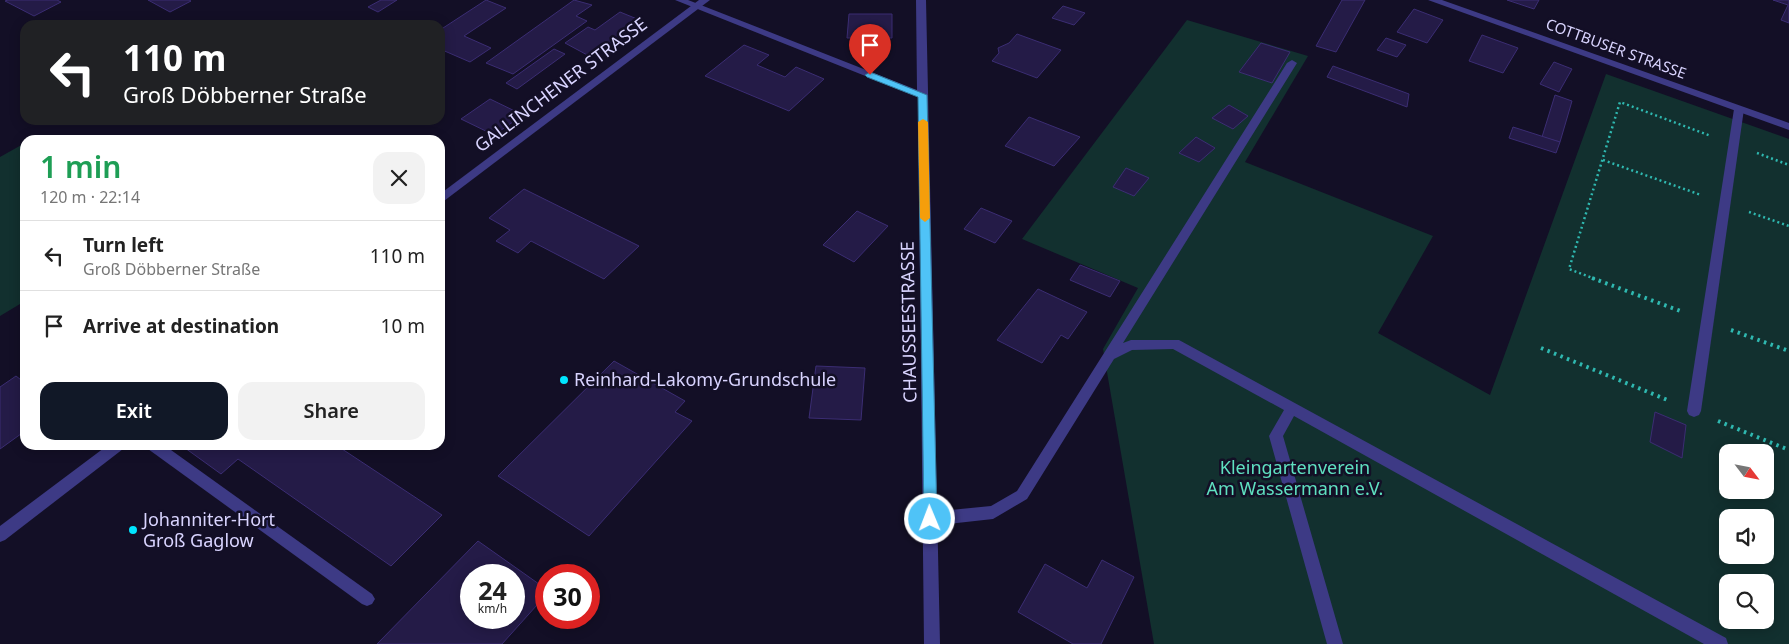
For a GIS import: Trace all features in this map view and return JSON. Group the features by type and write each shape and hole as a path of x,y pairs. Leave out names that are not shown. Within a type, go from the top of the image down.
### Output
{"street":[{"path":"680,0 922,95"},
{"name":"GALLINCHENER STRASSE","path":"445,196 705,0"},
{"name":"CHAUSSEESTRASSE","path":"921,0 932,644"},
{"name":"COTTBUSER STRASSE","path":"1433,0 1789,127"},
{"path":"930,519 993,512 1022,495 1292,63"},
{"path":"1694,411 1739,109"},
{"path":"1109,355 1131,345 1175,344 1720,644"},
{"path":"1292,408 1276,436 1335,644"},
{"path":"0,535 111,450"},
{"path":"160,450 367,599"}],"path":[{"path":"1789,165 1620,102 1569,269 1789,351"},
{"path":"1603,160 1789,226"},
{"path":"1542,348 1789,450"}],"green space":[{"name":"Kleingartenverein Am Wassermann e.V.","path":"1187,20 1308,56 1245,162 1433,236 1378,333 1490,395 1606,74 1789,139 1789,644 1154,644 1103,349 1138,288 1022,239"},
{"path":"20,146 20,304 0,316 0,157"}],"building":[{"path":"57,0 61,2 34,16 5,1"},
{"path":"148,0 189,0 191,1 170,12"},
{"path":"381,0 397,0 378,12 368,7"},
{"path":"486,0 506,8 464,36 491,48 470,62 445,51 445,27"},
{"path":"574,0 592,5 576,16 587,21 513,74 486,63"},
{"path":"1342,0 1365,0 1336,52 1316,46"},
{"path":"1507,0 1539,0 1534,9"},
{"path":"1773,0 1789,0 1789,23 1781,20 1788,5"},
{"path":"1063,6 1085,13 1074,25 1052,18"},
{"path":"1414,9 1443,20 1427,43 1397,32"},
{"path":"620,12 642,21 591,57 565,43 588,27 595,30"},
{"path":"849,14 892,14 892,38 847,38"},
{"path":"1017,34 1061,50 1037,78 992,61 999,53 998,48 1009,43"},
{"path":"1482,35 1518,48 1503,73 1469,61"},
{"path":"1386,38 1406,45 1397,57 1377,50"},
{"path":"1261,43 1290,52 1272,83 1239,72"},
{"path":"744,45 769,55 757,65 785,77 796,67 824,79 789,111 705,76"},
{"path":"554,49 565,54 517,89 506,83"},
{"path":"1554,62 1572,69 1559,92 1540,84"},
{"path":"1333,66 1409,94 1407,107 1327,77"},
{"path":"1555,95 1572,101 1560,142 1542,137"},
{"path":"490,99 523,115 494,135 461,119"},
{"path":"1229,105 1248,116 1233,129 1212,118"},
{"path":"1029,117 1080,137 1054,166 1005,146"},
{"path":"1513,127 1560,142 1556,153 1509,138"},
{"path":"1196,137 1215,148 1199,162 1179,153"},
{"path":"1126,168 1149,178 1134,196 1113,187"},
{"path":"524,189 639,246 604,279 531,241 518,253 496,241 510,230 489,218"},
{"path":"981,208 1012,221 995,243 964,229"},
{"path":"857,211 888,226 854,262 823,245"},
{"path":"1080,265 1120,281 1110,297 1070,280"},
{"path":"1038,289 1087,312 1068,339 1061,335 1042,363 997,340"},
{"path":"614,361 685,401 675,412 692,421 589,536 498,476"},
{"path":"816,366 865,368 861,420 809,418"},
{"path":"16,376 20,379 20,435 0,449 0,387"},
{"path":"1655,412 1686,425 1682,458 1650,442"},
{"path":"188,450 344,450 442,515 391,566 238,459 221,474"},
{"path":"478,541 511,564 460,564 460,629 515,629 502,644 377,644"},
{"path":"1102,560 1134,577 1101,644 1073,644 1018,612 1045,564 1087,588"},
{"path":"525,574 535,581 535,607 525,618"}],"slow traffic":[{"path":"923,122 925,218"}],"place":[{"name":"Reinhard-Lakomy-Grundschule","path":"564,380"},
{"name":"Johanniter-Hort Groß Gaglow","path":"133,530"}],"route":[{"path":"870,75 922,95 930,519"}]}
